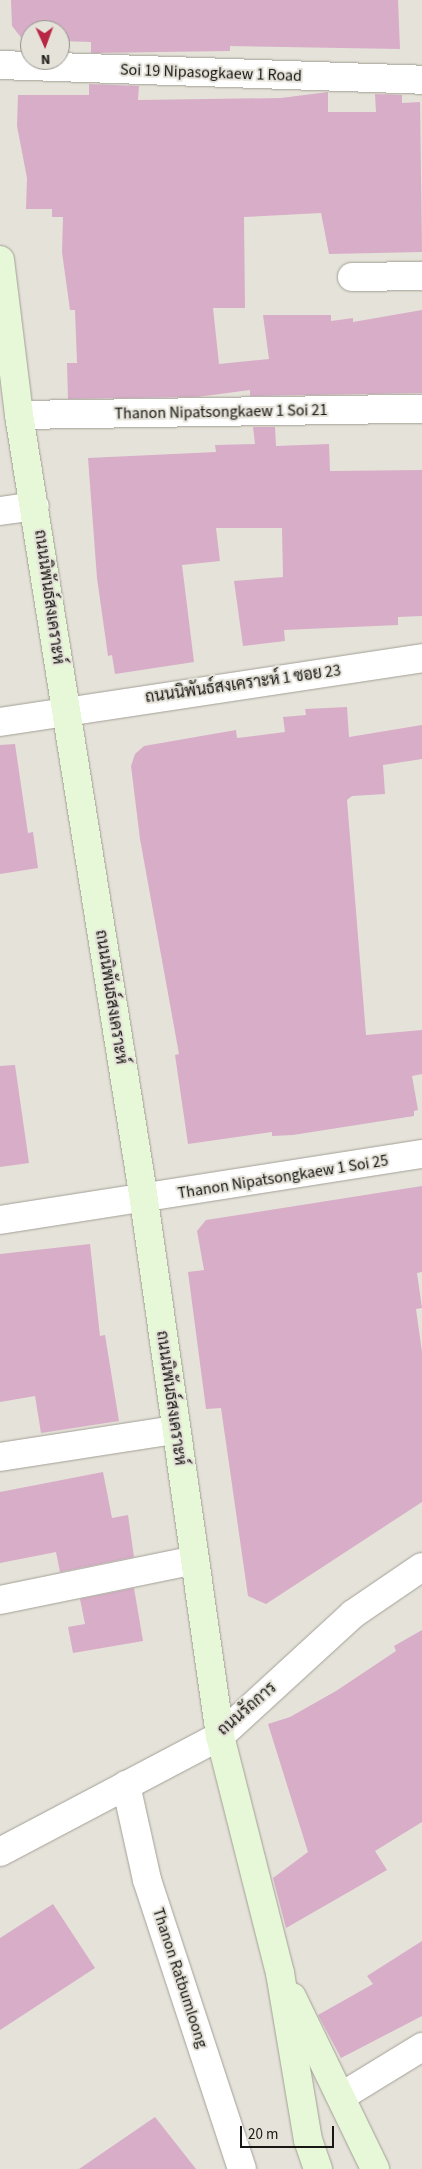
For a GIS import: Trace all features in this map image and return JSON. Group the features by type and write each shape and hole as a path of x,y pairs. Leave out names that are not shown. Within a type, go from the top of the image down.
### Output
{"main road":[{"name":"ถนนนิพันธ์สงเคราะห์","path":"0,260 19,415 144,1200 175,1430 220,1736 280,1973"},
{"path":"280,1973 342,2096 375,2169"},
{"path":"280,1973 308,2140 318,2169"}],"street":[{"name":"Soi 19 Nipasogkaew 1 Road","path":"0,65 422,80"},
{"path":"352,277 422,276"},
{"name":"Thanon Nipatsongkaew 1 Soi 21","path":"19,415 422,409"},
{"path":"0,511 35,506"},
{"name":"ถนนนิพันธ์สงเคราะห์ 1 ซอย 23","path":"0,722 65,710 422,658"},
{"name":"Thanon Nipatsongkaew 1 Soi 25","path":"0,1220 144,1200 422,1154"},
{"path":"0,1457 175,1430"},
{"path":"0,1600 195,1560"},
{"name":"ถนนรัถการ","path":"0,1852 220,1736 353,1614 422,1567"},
{"name":"Thanon Ratbumloong","path":"126,1785 147,1880 242,2169"},
{"path":"342,2096 422,2046"}],"building":[{"path":"11,0 398,0 400,49 230,46 230,51 91,53 91,42 70,41 70,20 20,20 20,36 12,26"},
{"path":"89,84 139,86 138,100 281,98 328,92 328,112 376,112 375,94 402,95 402,103 420,102 422,252 329,254 321,213 244,217 245,308 213,308 219,364 269,359 263,315 331,315 331,321 353,318 353,322 422,310 422,393 250,396 250,390 197,397 68,399 67,363 77,363 75,310 70,310 62,252 63,217 52,217 52,209 26,209 27,178 17,126 18,95 89,95"},
{"path":"253,427 275,427 276,446 329,444 330,471 422,470 422,616 398,617 398,625 284,630 285,641 243,646 234,581 283,577 282,528 216,528 220,561 182,565 194,662 115,674 112,655 108,656 97,578 88,458 216,452 215,445 255,444"},
{"path":"347,707 349,737 422,725 422,759 383,765 385,794 352,796 347,800 366,1035 422,1030 422,1074 412,1076 418,1110 414,1111 414,1116 293,1135 272,1136 272,1132 188,1144 175,1055 179,1054 140,839 131,766 135,754 144,746 236,730 237,738 285,732 283,717 306,715 305,709"},
{"path":"15,744 28,833 33,832 38,868 0,874 0,745"},
{"path":"15,1065 29,1163 0,1167 0,1066"},
{"path":"422,1186 422,1272 417,1273 422,1308 416,1309 422,1352 422,1502 266,1604 248,1596 221,1408 206,1409 188,1272 204,1270 197,1231 206,1220"},
{"path":"90,1244 100,1336 105,1335 119,1421 41,1433 35,1396 0,1402 0,1254"},
{"path":"103,1472 112,1518 128,1515 134,1557 60,1572 56,1552 0,1563 0,1492"},
{"path":"134,1588 143,1641 73,1653 68,1627 85,1624 80,1599"},
{"path":"422,1630 422,1822 375,1851 387,1870 286,1928 273,1878 308,1852 268,1724 290,1717 336,1691 396,1651 394,1646"},
{"path":"53,1904 95,1968 0,2030 0,1938"},
{"path":"422,1941 422,2016 341,2058 318,2015 373,1984 367,1976"},
{"path":"155,2117 196,2169 79,2169"}]}
